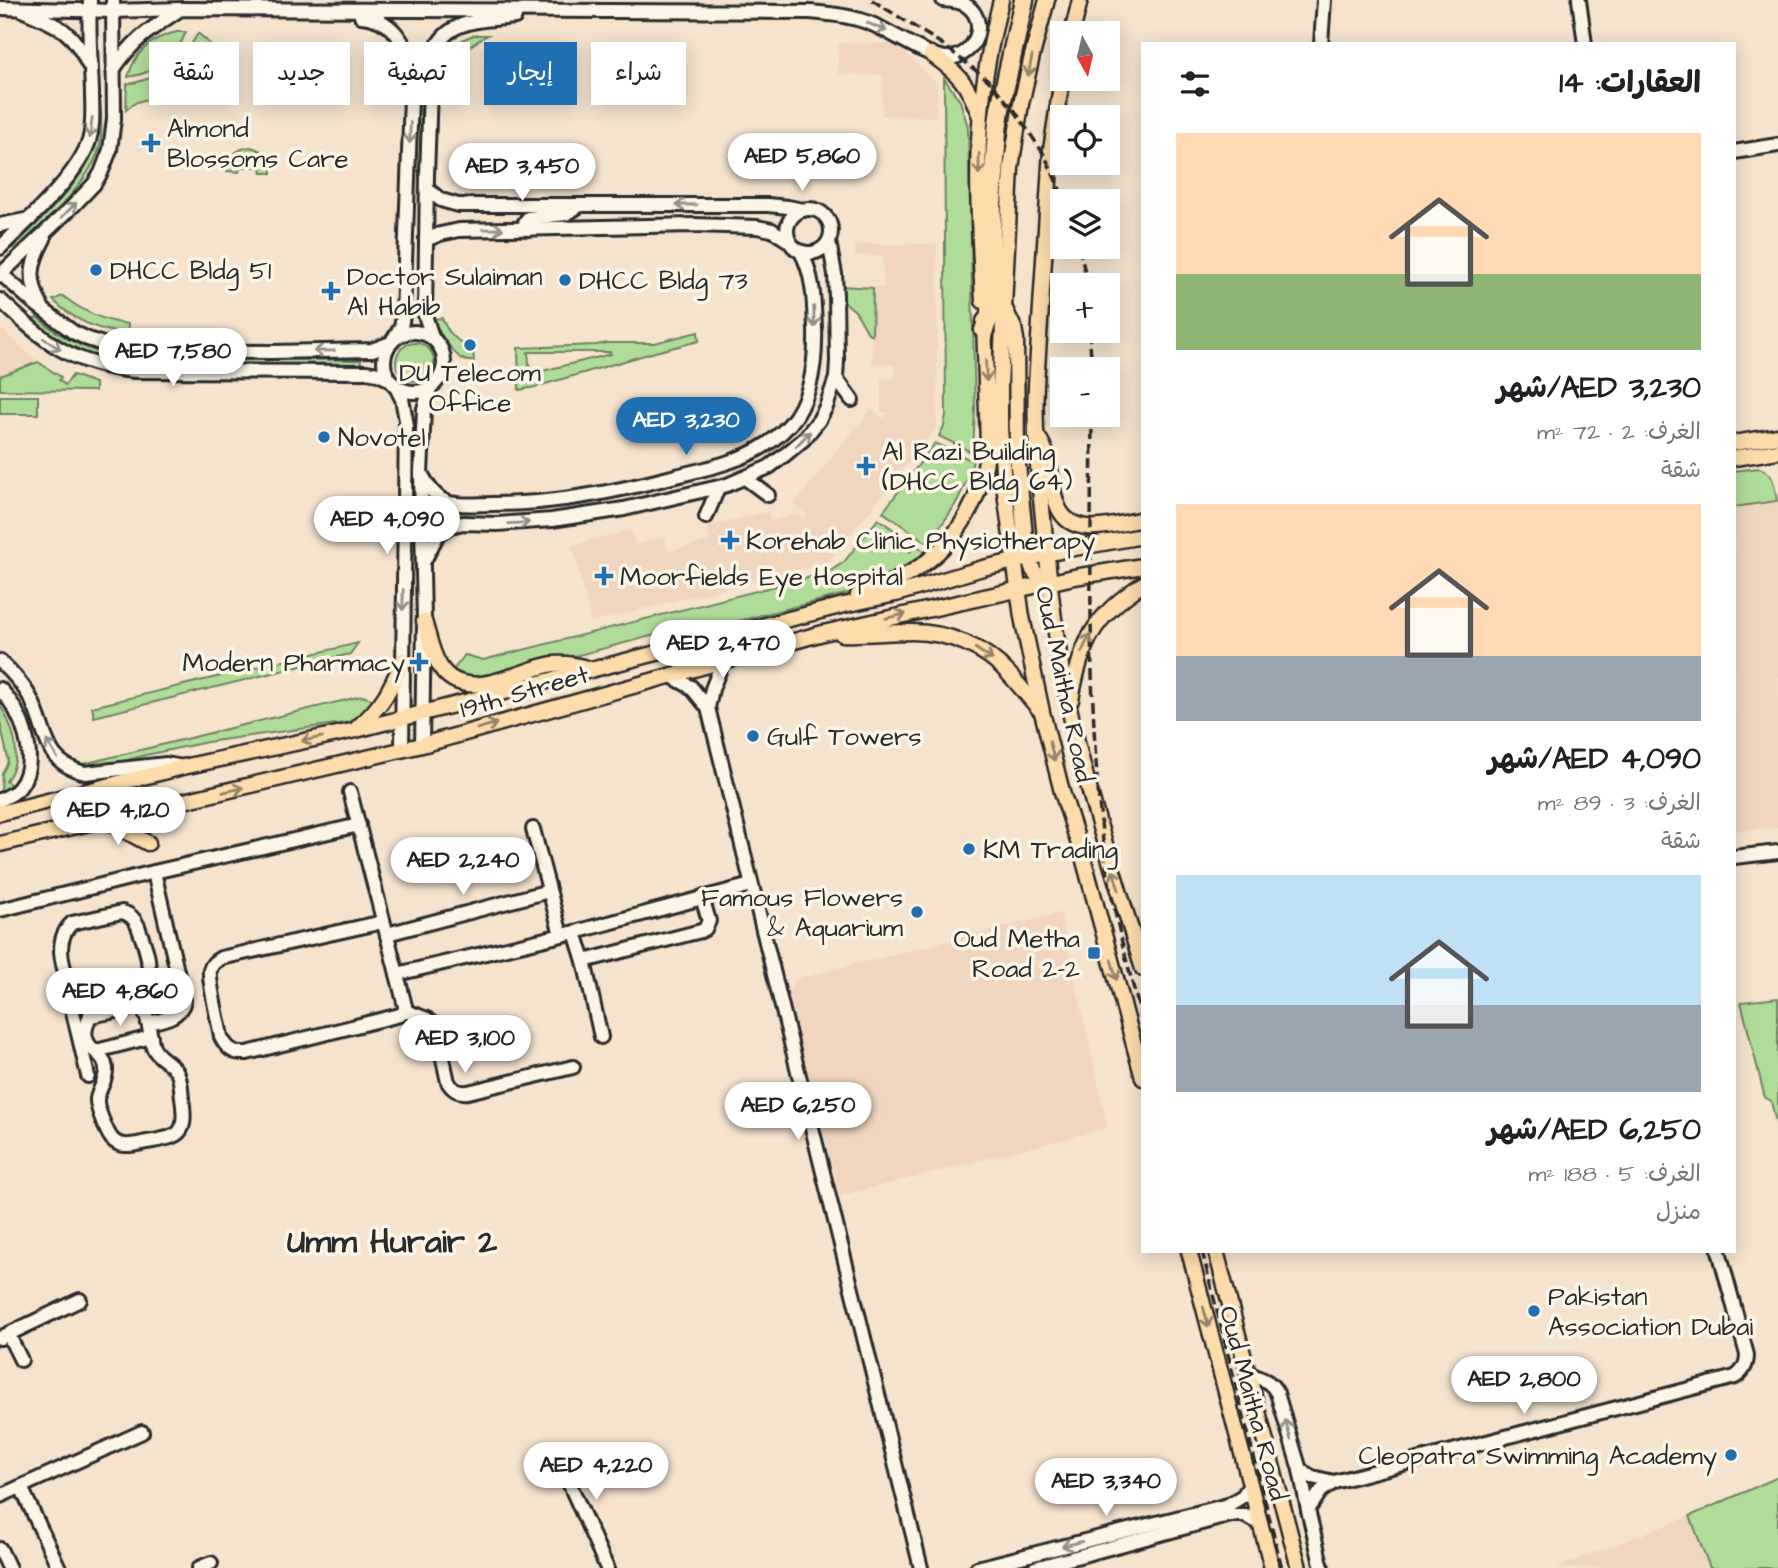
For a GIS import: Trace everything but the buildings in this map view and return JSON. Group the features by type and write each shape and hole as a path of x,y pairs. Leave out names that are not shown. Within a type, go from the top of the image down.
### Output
{"highway":[{"path":"984,330 990,315 992,204 1000,109 1024,0"}],"main road":[{"path":"844,605 855,596 903,577 947,543 975,500 986,464 988,445 979,192 980,116 984,81 1001,0"},
{"name":"Oud Maitha Road","path":"1047,0 1032,55 1014,140 1011,168 1000,386 1004,485 1022,617 1042,712 1141,1071"},
{"path":"1075,21 1080,0"},
{"path":"931,54 961,77 980,116"},
{"name":"Oud Maitha Road","path":"1060,91 1048,184 1035,434 1049,582 1069,709 1141,962"},
{"path":"1005,308 1016,339 1017,456 1029,558 1038,576 1049,582"},
{"path":"1035,434 1047,454 1058,506 1066,519 1083,527 1141,519"},
{"path":"1736,443 1778,436"},
{"path":"1736,458 1778,451"},
{"name":"19th Street","path":"0,813 183,767 356,730 896,594 984,568 1141,536"},
{"name":"19th Street","path":"2,846 422,745 823,633 1049,582 1141,566"},
{"path":"1069,709 1081,652 1092,630 1119,600 1141,585"},
{"path":"424,621 440,665 446,674 463,684 481,685 556,664 577,665 592,670"},
{"path":"823,633 852,635 912,632 954,639 973,646 1000,664 1042,712"},
{"path":"356,730 384,700 404,660"},
{"path":"104,820 148,843"},
{"name":"Oud Maitha Road","path":"1190,1253 1272,1568"},
{"name":"Oud Maitha Road","path":"1217,1253 1299,1568"}],"street":[{"path":"0,8 90,5 181,9 810,12 872,24 931,54 943,58 956,57 968,51 976,39 978,26 974,13 964,5 943,0"},
{"path":"1321,42 1324,0"},
{"path":"1579,0 1586,42"},
{"path":"0,248 71,174 90,139 90,5"},
{"path":"0,300 48,343 80,360 109,368 135,372 367,372 378,374 404,391 413,393 430,388 440,379 445,365 443,351 432,337 412,332 402,334 379,348 366,350 139,351 112,347 73,332 0,274 49,230 94,184 107,161 113,137 113,6"},
{"path":"17,8 66,31 78,44 91,71"},
{"path":"113,70 135,42 181,9"},
{"path":"341,10 351,15 377,18 394,31 405,44 412,70 403,316 401,327 386,351 384,361 385,370 402,400 405,420 402,750"},
{"path":"432,337 425,315 430,61 437,44 449,30 466,22 528,16 542,10"},
{"path":"1736,152 1778,145"},
{"path":"426,189 441,200 458,205 768,205 803,210"},
{"path":"528,229 525,222 528,218 566,214 580,205"},
{"path":"423,563 438,534 450,526 586,516 718,488 769,467 804,439 826,407 835,378 838,354 835,274 827,218 814,209 797,212 789,222 789,241"},
{"path":"0,225 30,219"},
{"path":"421,474 434,494 443,500 470,505 513,504 557,501 654,482 724,464 750,453 776,437 790,424 800,409 813,373 815,347 813,288 807,263 789,241 772,230 694,225 459,230 426,240"},
{"path":"44,311 34,291 31,274 34,260 49,230"},
{"path":"800,252 813,253 829,242"},
{"path":"835,378 852,400"},
{"path":"422,745 424,621 421,474 424,409 430,388"},
{"path":"746,478 768,495"},
{"path":"586,516 589,504 645,491 651,488 654,482"},
{"path":"706,517 718,488"},
{"path":"0,661 16,676 30,696 53,755 62,764 86,773 166,764 183,767"},
{"path":"708,708 723,661"},
{"path":"671,676 691,687 708,708 922,1568"},
{"path":"0,689 16,713 29,756 28,768 19,787 13,794 0,800"},
{"path":"350,792 405,1011"},
{"path":"0,910 359,825"},
{"path":"533,829 561,935"},
{"path":"1736,857 1778,852"},
{"path":"148,1023 177,1015 184,1000 154,872"},
{"path":"397,974 575,932 751,885"},
{"path":"549,891 385,928 221,958 212,965 210,977 221,1037 230,1051 238,1054 394,1017 405,1011 427,1018 436,1027 449,1082 456,1091 462,1093 573,1067"},
{"path":"583,961 701,931 708,926 709,921 702,897"},
{"path":"114,913 129,914 138,926 149,964 141,994 151,1037 155,1050 176,1070 179,1080 185,1122 177,1135 130,1146 122,1145 111,1138 97,1105 106,1069 102,1059 82,1037 90,1016 90,1005 88,1000 69,985 61,945 62,936 72,923 114,913"},
{"path":"575,932 601,1037"},
{"path":"90,1016 142,1006"},
{"path":"72,1008 82,1037 88,1076"},
{"path":"96,1051 151,1037"},
{"path":"1308,1510 1321,1491 1334,1482 1602,1413 1722,1379 1740,1368 1743,1346 1720,1253"},
{"path":"21,1360 4,1336 80,1300"},
{"path":"1247,1372 1266,1380 1275,1389 1300,1470 1322,1568"},
{"path":"0,1496 142,1432"},
{"path":"554,1449 607,1568"},
{"path":"1300,1470 1319,1480 1334,1482"},
{"path":"977,1568 1228,1505 1243,1496 1250,1485"},
{"path":"21,1487 60,1568"},
{"path":"1035,1568 1231,1515 1243,1515 1260,1523"},
{"path":"0,1549 9,1568"},
{"path":"199,1568 211,1563"}],"shaded area":[{"path":"838,43 896,44 937,83 936,117 882,116 883,75 838,74"},
{"name":"Al Razi Building (DHCC Bldg 64)","path":"856,244 937,244 937,427 827,563 591,622 572,545 631,530 635,544 665,537 669,551 710,541 707,527 768,512 771,521 800,514 804,519 807,515 794,504 871,409 884,418 887,414 881,412 881,379 895,378 895,365 872,364 873,288 883,287 883,256 855,255"},
{"path":"0,328 24,350 38,362 0,376"},
{"path":"1778,500 1778,827 1736,831 1736,507"},
{"path":"1060,913 1108,1128 840,1196 788,995 795,979"},
{"path":"1690,1516 1710,1568 1555,1568"}],"green space":[{"path":"186,32 181,42 152,42 168,34"},
{"path":"198,33 208,42 193,42"},
{"path":"474,35 488,35 470,46 470,42 461,41"},
{"path":"149,44 149,71 128,77 135,60"},
{"path":"149,78 149,99 142,100 126,110 127,84"},
{"path":"944,78 960,101 968,127 975,409 973,453 939,436 946,415"},
{"path":"96,98 100,98 102,128 95,160 76,188 17,252 13,248 63,196 85,167 97,136"},
{"path":"416,105 421,105 420,171 415,171"},
{"path":"250,147 266,156 271,163 272,173 262,173 261,167 240,167 239,172 227,171 234,154"},
{"path":"840,286 873,288 872,335 868,333 856,312 841,299"},
{"path":"63,296 94,315 128,324 128,334 97,327 78,319 53,300"},
{"path":"37,317 80,345 116,356 361,360 361,364 122,364 85,354 63,344 33,321"},
{"path":"442,318 454,337 473,349 474,362 462,359 449,346 433,319"},
{"path":"698,332 699,341 519,390 518,348 654,343","holes":["528,352 611,354 530,374"]},
{"path":"415,343 428,349 434,362 428,375 415,381 402,375 396,362 402,349"},
{"path":"38,362 61,377 59,380 65,385 73,375 95,383 95,391 0,390 0,376"},
{"path":"0,396 38,396 38,414 0,414"},
{"path":"935,443 973,461 955,504 926,542 883,512"},
{"path":"1759,468 1764,470 1771,477 1777,501 1736,507 1736,471"},
{"path":"878,519 897,532 894,541 910,552 916,545 926,553 895,575 861,590 711,628 697,624 494,677 471,678 453,670 465,655 483,660 827,573 844,562"},
{"path":"358,643 350,654 94,717 92,707"},
{"path":"362,696 378,701 362,717 350,722 207,742 109,765 79,765"},
{"path":"0,705 13,733 16,753 15,763 6,781 11,785 1,792 2,773 8,759 0,722"},
{"path":"1778,998 1778,1131 1771,1101 1765,1098 1741,1002"},
{"path":"1778,1477 1778,1568 1710,1568 1690,1516"}],"railway":[{"path":"872,0 942,44 988,80 1015,111 1045,156 1060,189"},
{"path":"1082,259 1085,273"},
{"path":"1090,343 1091,357"},
{"path":"1092,427 1091,628 1098,788 1110,887 1141,1015"},
{"path":"1203,1253 1282,1568"}],"place":[{"name":"Almond Blossoms Care","path":"151,143"},
{"name":"DHCC Bldg 51","path":"96,270"},
{"name":"DHCC Bldg 73","path":"565,280"},
{"name":"Doctor Sulaiman Al Habib","path":"331,291"},
{"name":"DU Telecom Office","path":"470,345"},
{"name":"Novotel","path":"324,437"},
{"name":"Al Razi Building (DHCC Bldg 64)","path":"866,466"},
{"name":"Korehab Clinic Physiotherapy","path":"730,540"},
{"name":"Moorfields Eye Hospital","path":"604,576"},
{"name":"Modern Pharmacy","path":"419,662"},
{"name":"Gulf Towers","path":"753,736"},
{"name":"KM Trading","path":"969,849"},
{"name":"Famous Flowers & Aquarium","path":"917,912"},
{"name":"Oud Metha Road 2-2","path":"1094,953"},
{"name":"Pakistan Association Dubai","path":"1534,1311"},
{"name":"Cleopatra Swimming Academy","path":"1731,1455"}],"district":[{"name":"Umm Hurair 2","path":"392,1240"}]}
